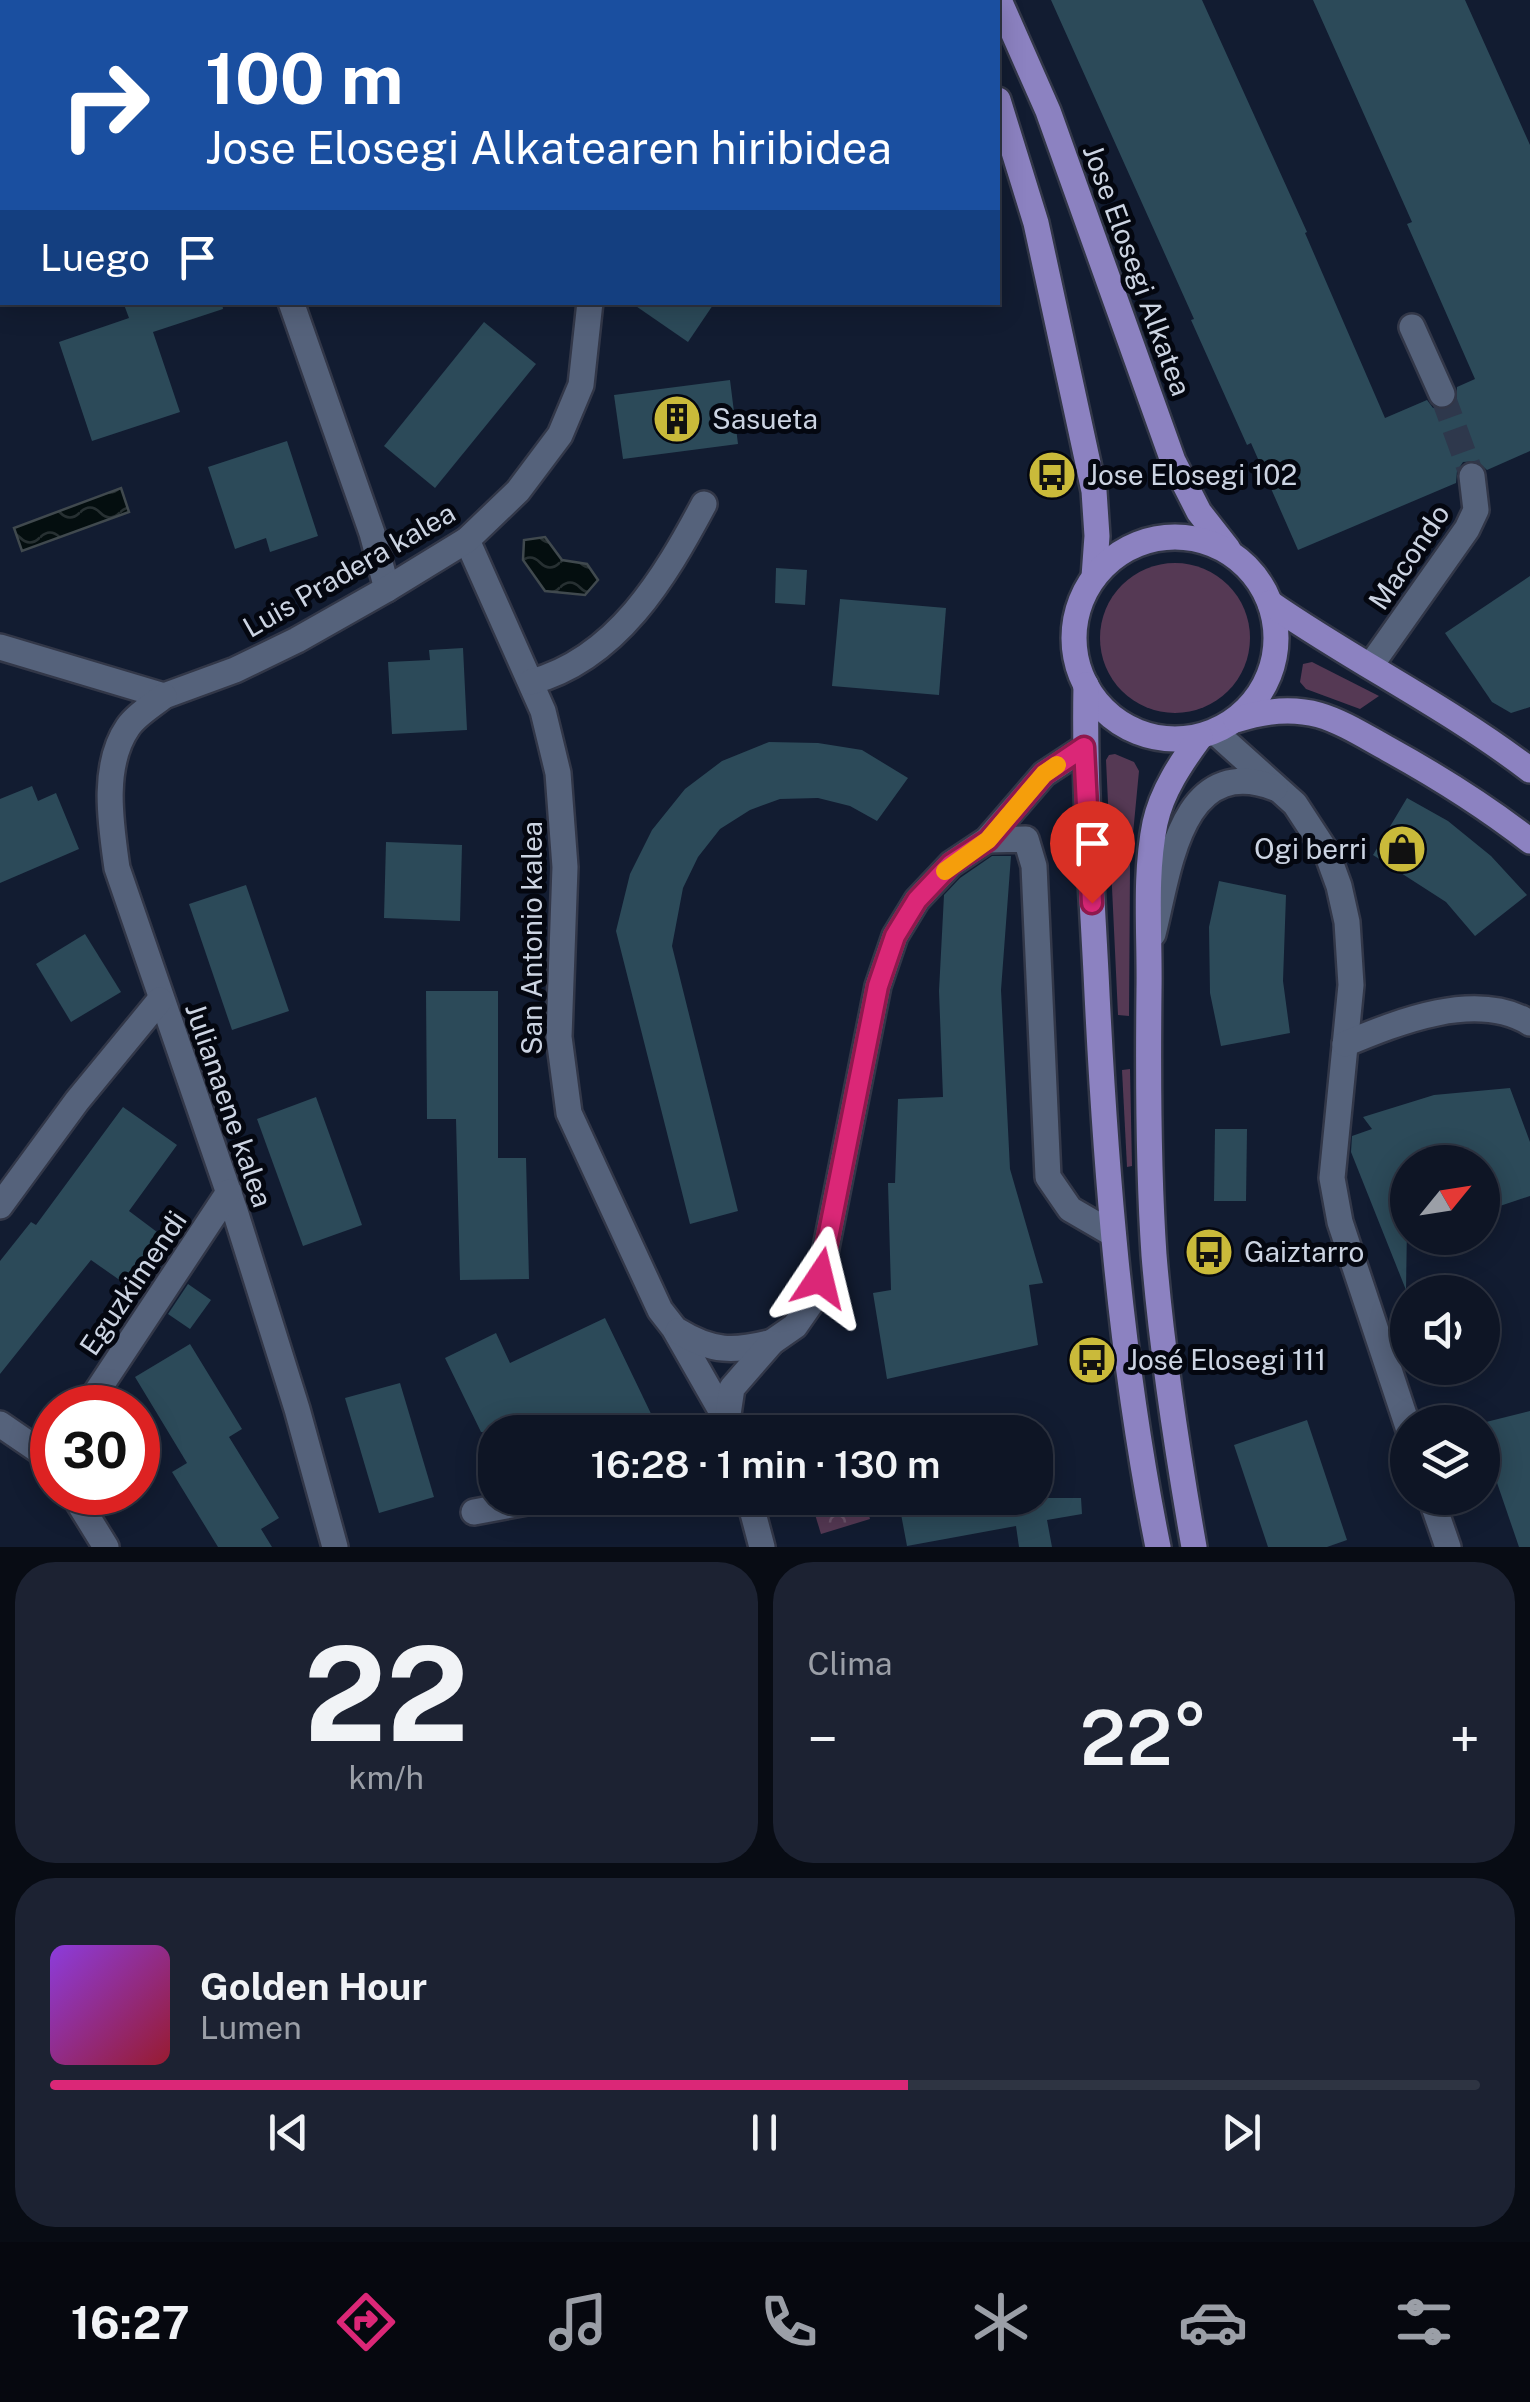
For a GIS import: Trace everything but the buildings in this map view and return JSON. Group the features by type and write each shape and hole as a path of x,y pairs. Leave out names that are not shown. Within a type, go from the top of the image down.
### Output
{"main road":[{"name":"Jose Elosegi Alkatea","path":"1000,2 1048,111 1173,461 1199,512 1231,553"},
{"path":"1000,106 1036,222 1094,491 1094,577 1076,618 1077,663 1101,707 1146,736 1174,740 1272,710 1318,715 1434,774 1530,840"},
{"path":"1094,577 1112,559 1158,538 1208,542 1231,553 1260,584 1276,628 1272,667 1254,702 1217,729 1180,765 1156,820 1150,869 1154,1253 1172,1423 1194,1547"},
{"path":"1270,603 1454,714 1530,770"},
{"path":"1086,684 1084,747 1113,1234 1143,1475 1158,1547"}],"street":[{"path":"292,305 372,533 387,589"},
{"name":"Luis Pradera kalea","path":"164,696 235,670 298,640 467,540 518,491 560,434 581,385 590,305"},
{"path":"1412,327 1442,394"},
{"name":"Macondo","path":"1371,665 1467,529 1476,510 1472,476"},
{"path":"531,682 583,658 640,609 704,504"},
{"name":"San Antonio kalea","path":"467,540 544,711 558,774 565,832 559,1037 570,1112 660,1310 723,1415"},
{"path":"0,647 164,696"},
{"name":"Julianaene kalea","path":"164,696 128,726 114,760 110,819 117,868 229,1192 297,1409 335,1547"},
{"path":"1217,729 1309,822 1327,853 1339,886 1347,922 1351,985 1332,1178 1340,1222 1401,1405"},
{"path":"730,1415 732,1388 772,1342 795,1326 811,1303 820,1278 878,986 895,936 928,888 951,864 988,840 1044,774 1084,747"},
{"path":"1150,948 1179,833 1198,800 1229,783 1262,783 1278,789"},
{"path":"988,840 1026,840 1034,866 1048,1178 1070,1209 1113,1234"},
{"path":"0,1206 160,1000"},
{"path":"1345,1044 1414,1019 1450,1012 1482,1010 1519,1016 1530,1023"},
{"name":"Eguzkimendi","path":"101,1385 229,1192"},
{"path":"674,1328 698,1344 720,1349 772,1342"},
{"path":"0,1424 30,1445"},
{"path":"474,1512 478,1511"},
{"path":"86,1515 106,1547"},
{"path":"754,1515 762,1547"},
{"path":"1437,1515 1448,1547"}],"green space":[{"path":"1175,563 1204,569 1228,585 1244,609 1250,638 1244,667 1228,691 1204,707 1175,713 1146,707 1122,691 1106,667 1100,638 1106,609 1122,585 1146,569"},
{"path":"1312,662 1379,696 1360,709 1306,689 1300,682 1303,664"},
{"path":"1115,754 1134,762 1139,771 1130,865 1129,1016 1118,1015 1106,760"},
{"path":"1130,1069 1132,1166 1127,1167 1122,1070"},
{"path":"815,1515 869,1515 870,1519 821,1534"}],"water":[{"path":"121,488 129,512 22,551 14,528"},
{"path":"545,537 562,560 587,564 598,580 585,595 545,591 523,560 524,540"}],"tunnel":[{"path":"1442,394 1472,476"}],"slow traffic":[{"path":"945,871 988,840 1044,774 1057,765"}],"place":[{"name":"Sasueta","path":"677,419"},
{"name":"Jose Elosegi 102","path":"1052,475"},
{"name":"Ogi berri","path":"1402,849"},
{"name":"Gaiztarro","path":"1209,1252"},
{"name":"José Elosegi 111","path":"1092,1360"}],"route":[{"path":"820,1278 878,986 895,936 917,900 951,864 988,840 1044,774 1084,747 1092,903"}]}
